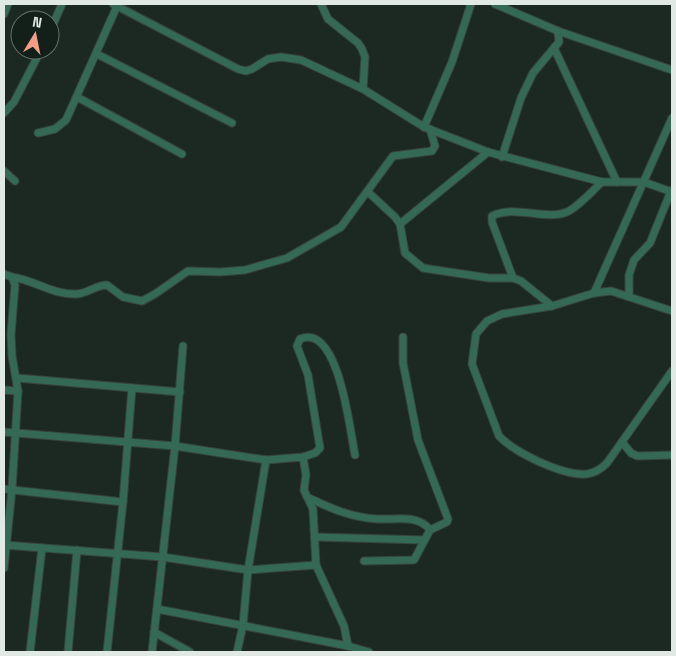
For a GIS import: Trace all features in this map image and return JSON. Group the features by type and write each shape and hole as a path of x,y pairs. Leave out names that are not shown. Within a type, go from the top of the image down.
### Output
{"street":[{"path":"4,14 8,4"},
{"path":"38,133 55,129 66,120 97,54 116,4 238,69 252,69 268,59 281,57 301,60 363,89 427,128 502,157 602,182 644,182 672,192 650,243 634,260 629,275 629,295"},
{"path":"321,4 328,20 358,43 362,49 365,57 363,89"},
{"path":"4,274 25,279 53,291 76,294 107,285 123,297 142,301 188,271 220,272 245,270 287,258 336,232 368,192 393,156 434,150 435,146 427,128 471,4"},
{"path":"495,4 558,31 672,70"},
{"path":"502,157 521,98 533,73 560,40 558,31"},
{"path":"554,48 617,182"},
{"path":"97,54 232,123"},
{"path":"4,113 14,102 36,60"},
{"path":"77,97 182,154"},
{"path":"594,293 644,182 670,130 672,118"},
{"path":"400,224 488,152"},
{"path":"4,170 14,181"},
{"path":"513,278 492,222 492,216 518,212 562,213 570,210 602,182"},
{"path":"368,192 395,217 400,224 405,253 423,268 489,278 513,278 521,281 552,306"},
{"path":"4,568 12,490 18,390 12,356 14,285 12,277"},
{"path":"672,311 629,295 611,291 594,293 552,306 502,314 487,321 476,334 472,364 499,436 518,452 561,469 587,474 595,472 607,463 672,372"},
{"path":"4,432 176,446 266,460 303,457 315,453 320,448 308,375 297,346 300,340 308,337 323,343 343,386 354,455"},
{"path":"364,561 414,560 430,530 447,522 448,516 418,440 403,363 403,337"},
{"path":"152,652 176,446 183,346"},
{"path":"17,378 180,392"},
{"path":"107,652 123,502 132,388"},
{"path":"4,390 18,390"},
{"path":"622,442 631,453 637,456 672,455"},
{"path":"303,457 306,475 304,490 312,509 316,565 344,626 348,646"},
{"path":"237,652 243,625 248,570 266,460"},
{"path":"4,489 123,502"},
{"path":"307,497 357,518 415,520 425,524 430,530"},
{"path":"315,537 424,540"},
{"path":"5,546 163,557 248,570 316,565"},
{"path":"30,652 42,548"},
{"path":"68,652 77,550"},
{"path":"157,609 348,646 369,652"},
{"path":"154,632 190,652"}]}
